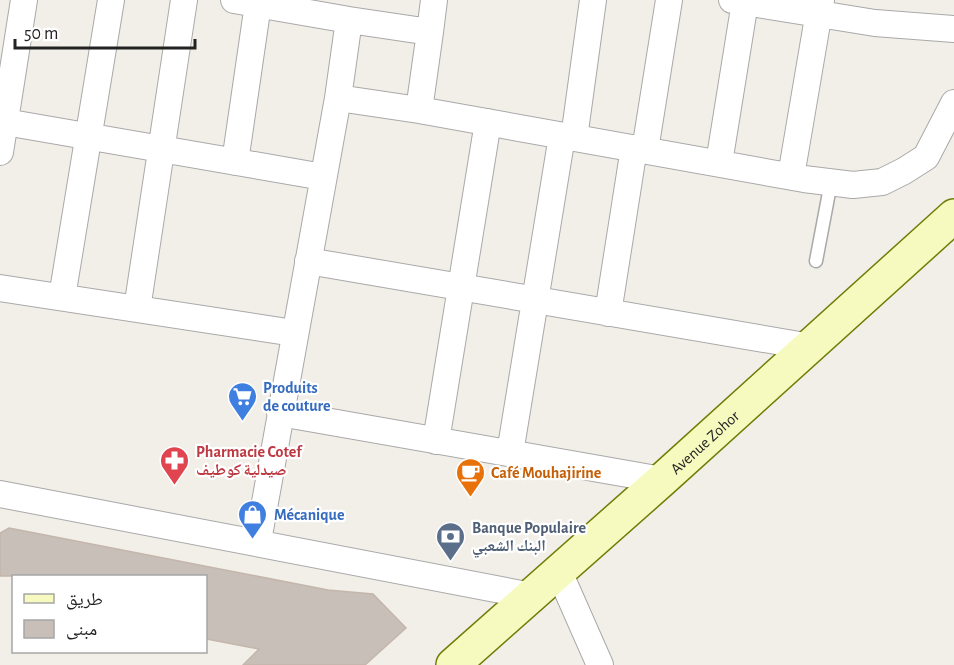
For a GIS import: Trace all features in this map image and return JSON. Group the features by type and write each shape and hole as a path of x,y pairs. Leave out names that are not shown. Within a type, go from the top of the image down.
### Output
{"main road":[{"name":"Avenue Zohor","path":"453,665 811,347 954,216"}],"street":[{"path":"0,152 4,123 8,42 24,0"},
{"path":"62,297 111,0"},
{"path":"137,309 184,0"},
{"path":"419,110 434,0"},
{"path":"510,453 534,300 568,137 593,0"},
{"path":"608,313 669,0"},
{"path":"719,163 738,1 819,7 875,23 954,29"},
{"path":"235,162 257,2 344,13 430,32"},
{"path":"791,176 819,7"},
{"path":"258,541 338,98 344,13"},
{"path":"338,98 853,185 882,182 926,158 954,103"},
{"path":"436,441 488,122"},
{"path":"4,123 323,177"},
{"path":"308,261 811,347"},
{"path":"0,288 294,333"},
{"path":"280,413 662,480"},
{"path":"0,494 258,541 532,596"},
{"path":"559,572 600,665"}],"lane":[{"path":"816,261 831,182"}],"building":[{"path":"9,528 328,590 373,594 406,628 365,665 243,665 259,649 207,639 207,575 0,576 0,533"}],"place":[{"name":"Produits de couture","path":"242,422"},
{"name":"Pharmacie Cotef صيدلية كوطيف","path":"175,486"},
{"name":"Café Mouhajirine","path":"470,498"},
{"name":"Mécanique","path":"253,540"},
{"name":"Banque Populaire البنك الشعبي","path":"451,562"}]}
